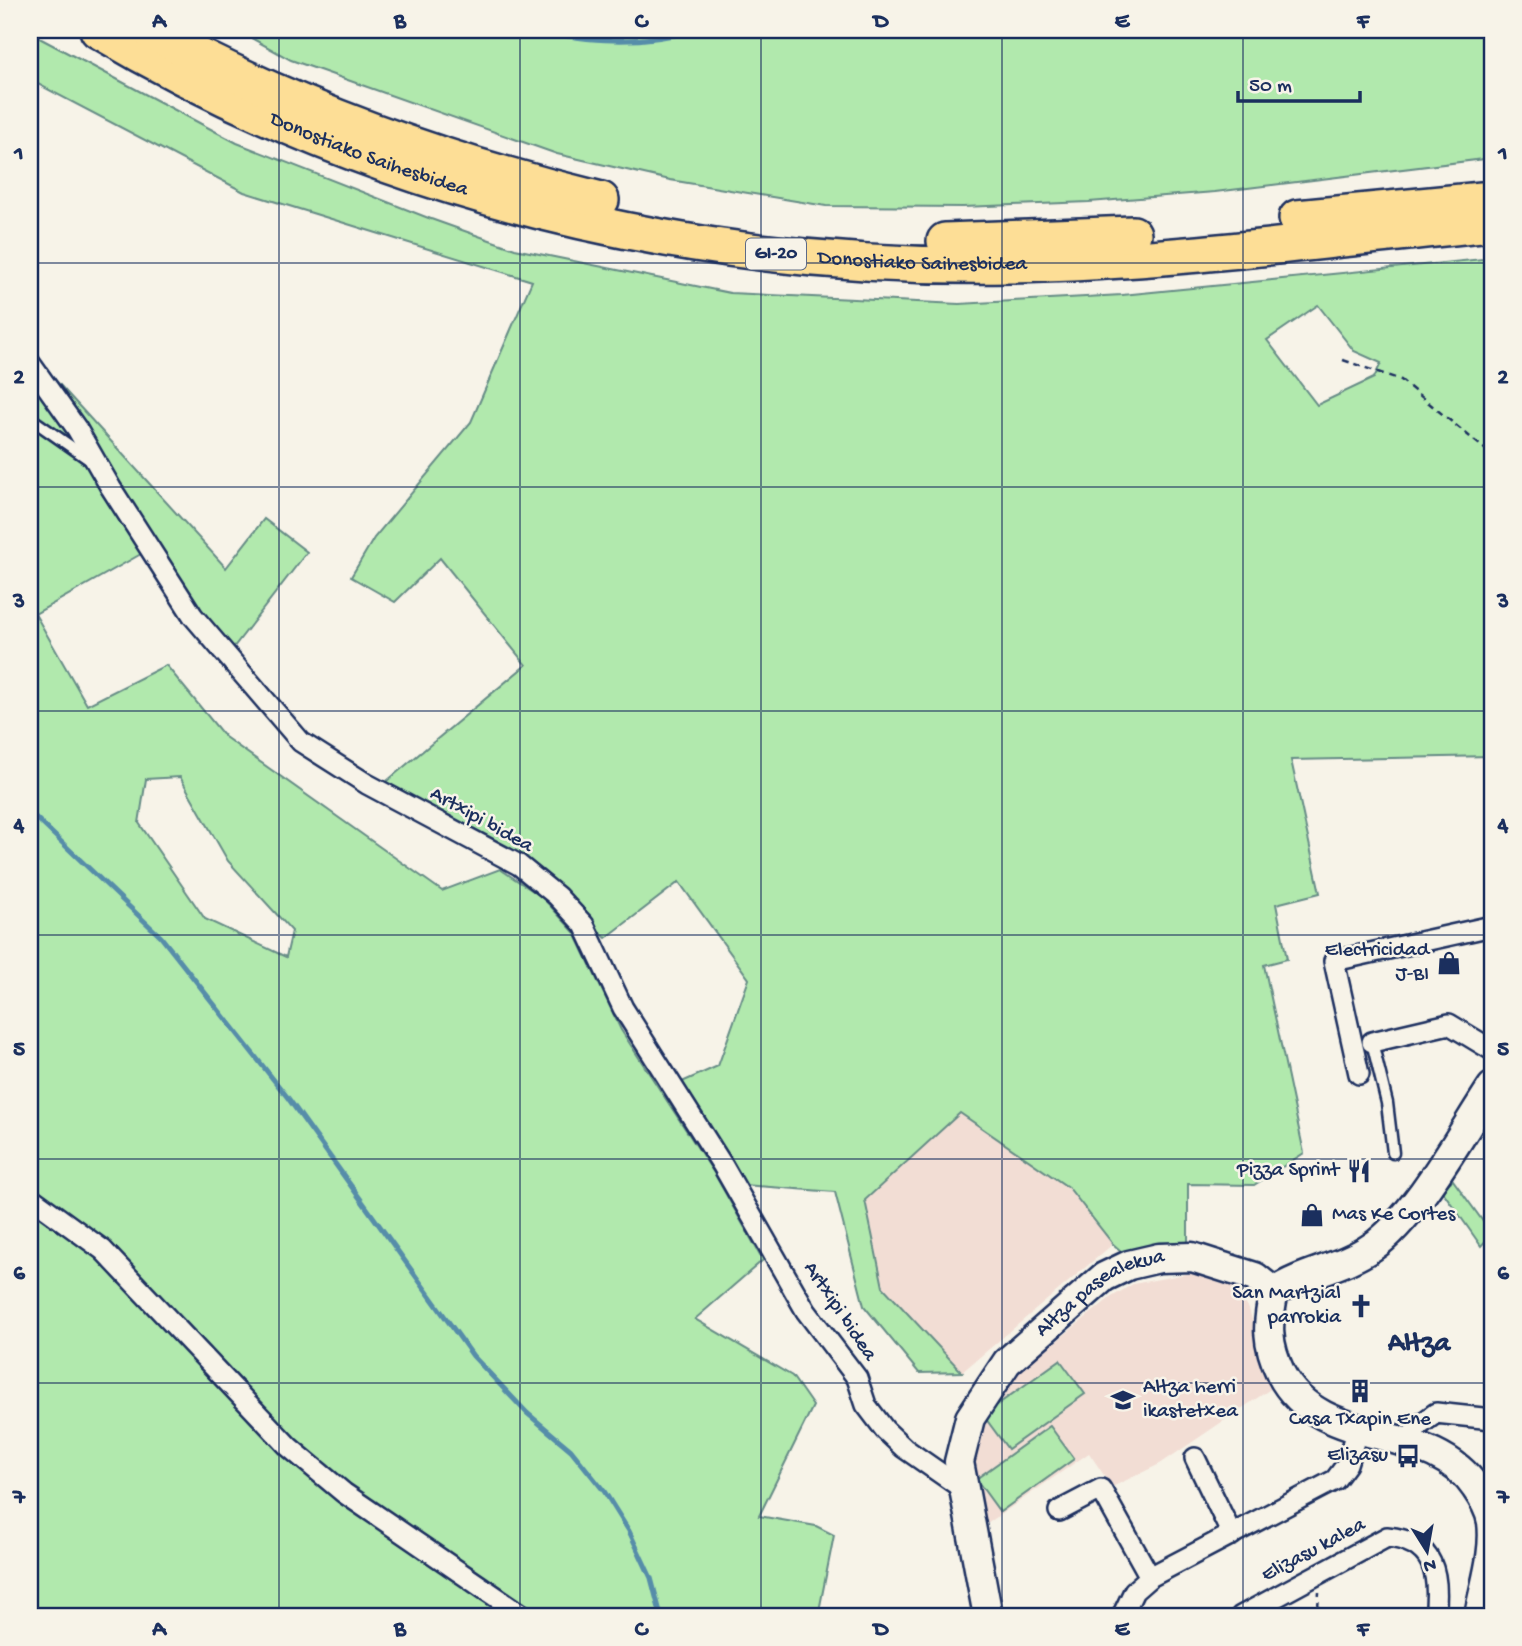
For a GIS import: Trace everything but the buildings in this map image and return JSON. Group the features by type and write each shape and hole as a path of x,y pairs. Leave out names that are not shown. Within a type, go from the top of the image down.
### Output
{"highway":[{"name":"Donostiako Saihesbidea","path":"98,30 242,106 412,174 535,210 657,236 745,251 885,263 1012,265 1171,255 1492,223"},
{"name":"Donostiako Saihesbidea","path":"149,30 254,84 421,150 477,169 612,203 749,227 887,239 1012,241 1170,230 1492,199"}],"street":[{"name":"Artxipi bidea","path":"30,363 78,429 96,464 193,616 301,742 367,784 519,865 557,896 584,925 622,1008 723,1166 806,1311 857,1378 866,1405 885,1430 904,1448 963,1489"},
{"path":"1359,1074 1334,961 1492,926"},
{"path":"1372,1042 1449,1024 1492,1050"},
{"path":"1479,1616 1492,1547 1492,1520 1470,1478 1448,1459 1408,1443 1358,1429 1302,1402 1287,1384 1271,1347 1267,1324 1274,1292 1289,1282 1350,1261 1375,1245 1428,1183 1492,1087"},
{"path":"30,1197 103,1250 289,1447 344,1493 524,1616"},
{"name":"Altza pasealekua","path":"988,1616 959,1462 970,1418 985,1391 1007,1362 1104,1276 1129,1265 1159,1258 1192,1257 1255,1277 1274,1292"},
{"path":"1408,1443 1417,1427 1436,1413 1492,1419"},
{"path":"1122,1616 1134,1591 1150,1577 1335,1480 1347,1464 1358,1429"},
{"path":"1195,1458 1232,1535"},
{"path":"1059,1511 1101,1489 1150,1577"},
{"name":"Elizasu kalea","path":"1241,1616 1387,1538 1408,1539 1426,1554 1437,1587 1435,1616"}],"lane":[{"path":"30,418 96,464"},
{"path":"1372,1042 1387,1103 1393,1153"}],"path":[{"path":"1343,360 1401,380 1492,455"}],"shaded area":[{"path":"961,1112 1069,1188 1113,1244 962,1372 883,1287 865,1200"},
{"name":"Altza herri ikastetxea","path":"1191,1273 1233,1286 1249,1309 1272,1388 1160,1464 1112,1487 1089,1453 984,1526 974,1476 974,1446 983,1411 1002,1385 1110,1298 1133,1284"}],"green space":[{"path":"237,30 1492,30 1492,158 1215,192 1089,202 963,207 826,206 670,180 557,154 291,60"},
{"path":"30,33 237,143 431,219 515,249 730,293 959,304 1122,295 1492,258 1492,756 1291,760 1320,893 1276,904 1287,959 1264,965 1304,1153 1254,1185 1188,1184 1188,1248 1129,1258 1113,1244 1069,1188 960,1113 865,1200 883,1287 962,1372 919,1373 864,1306 835,1192 744,1185 682,1082 718,1066 749,979 679,882 606,938 539,871 382,785 526,665 440,558 395,602 351,577 374,538 471,422 532,281 244,192 30,80","holes":["1318,305 1354,351 1381,363 1374,378 1317,405 1267,340"]},
{"path":"39,362 226,568 264,519 307,552 230,652 199,615"},
{"path":"30,379 71,429 106,500 141,554 35,614 87,705 166,665 225,737 442,891 500,869 542,897 575,933 621,1030 714,1173 763,1260 695,1319 792,1376 813,1406 759,1516 816,1526 834,1535 818,1616 30,1616","holes":["180,777 228,861 292,931 286,957 205,919 139,823 146,779"]},
{"path":"1453,1180 1492,1234 1481,1246 1441,1189"},
{"path":"1060,1360 1085,1394 1008,1449 983,1415"},
{"path":"1050,1426 1074,1459 1000,1512 976,1479"}],"waterway":[{"path":"532,30 614,40 653,38 695,30"},
{"path":"30,812 161,937 288,1098 473,1356 527,1413 571,1450 604,1491 629,1531 651,1578 661,1616"}],"place":[{"name":"Electricidad J-BI","path":"1449,963"},
{"name":"Pizza Sprint","path":"1359,1171"},
{"name":"Mas Ke Cortes","path":"1312,1215"},
{"name":"San Martzial parrokia","path":"1361,1306"},
{"name":"Casa Txapin Ene","path":"1360,1391"},
{"name":"Altza herri ikastetxea","path":"1123,1400"},
{"name":"Elizasu","path":"1408,1456"}],"district":[{"name":"Altza","path":"1419,1344"}]}
